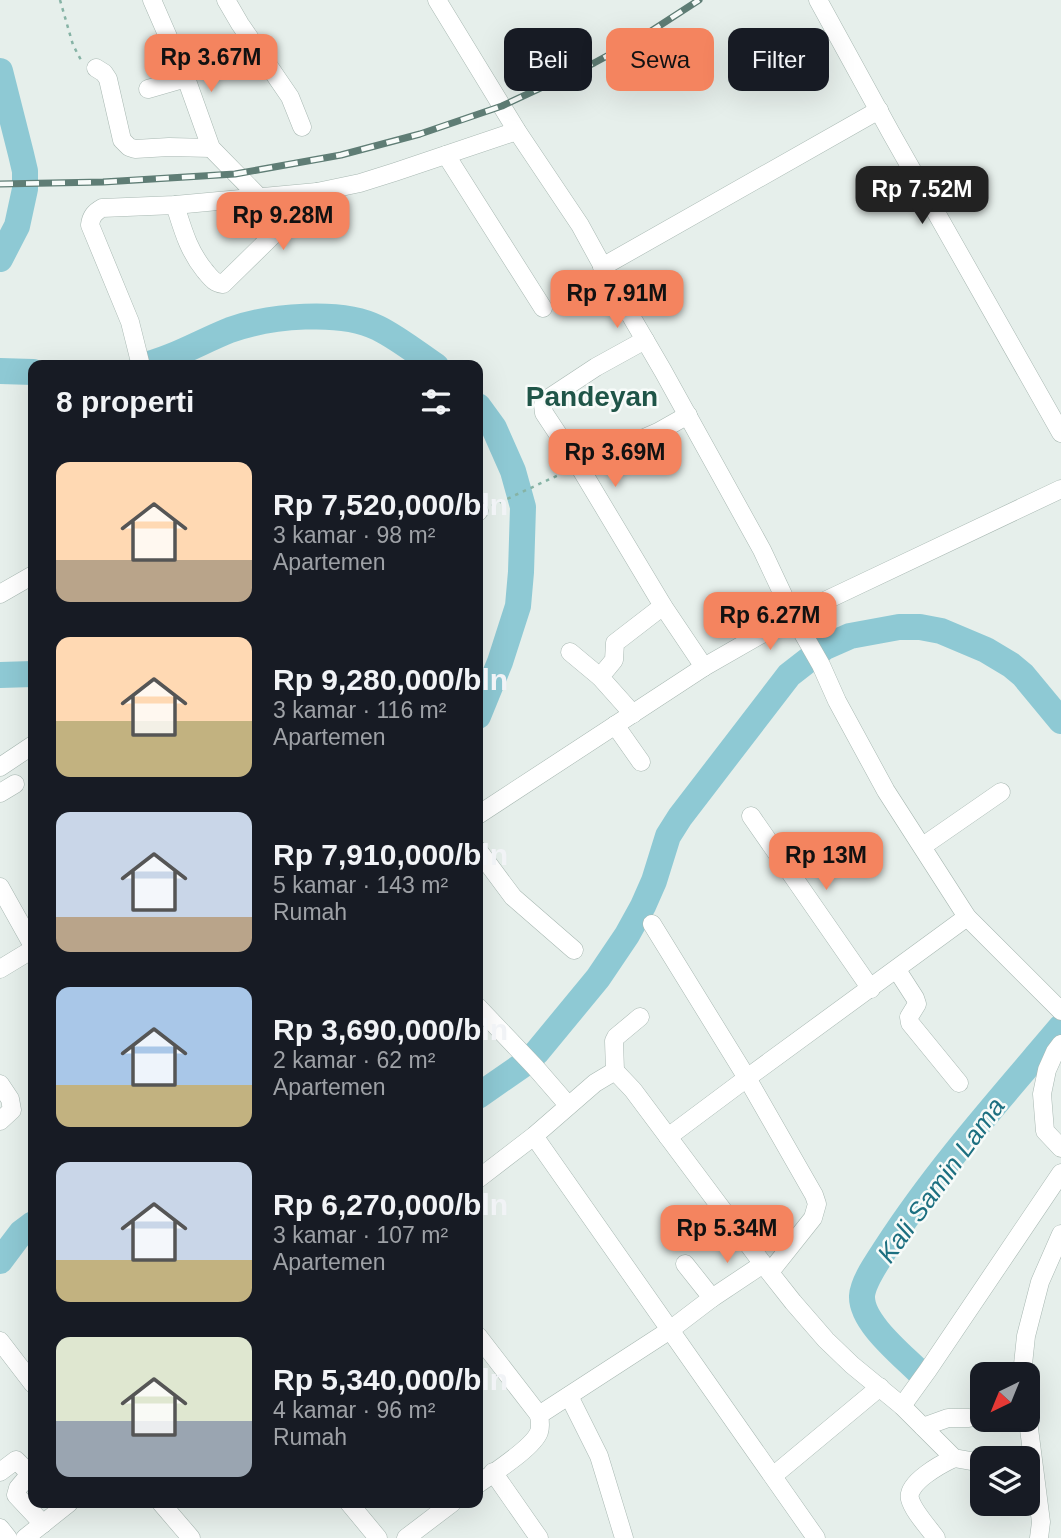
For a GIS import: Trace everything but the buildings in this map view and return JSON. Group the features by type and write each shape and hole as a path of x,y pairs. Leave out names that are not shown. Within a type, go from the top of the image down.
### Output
{"street":[{"path":"152,0 186,79 211,148 258,196"},
{"path":"226,0 290,97 302,127"},
{"path":"437,0 517,131 580,225 688,415 762,550 793,616 886,791 967,918 1061,1011"},
{"path":"818,0 1061,433"},
{"path":"96,68 104,73 107,79 122,139 129,147 211,148"},
{"path":"148,89 186,79"},
{"path":"602,267 879,110"},
{"path":"140,360 130,322 90,225 96,212 102,208 175,205 317,192 360,183 517,131"},
{"path":"446,155 543,308"},
{"path":"175,205 188,246 215,282 223,284 317,192"},
{"path":"645,340 596,367 544,402 544,413 663,606 704,667"},
{"path":"603,456 658,432 688,415"},
{"path":"483,812 704,667 793,616 1061,489"},
{"path":"0,594 28,578"},
{"path":"600,677 614,660 615,643 663,606"},
{"path":"570,652 600,677 633,714"},
{"path":"615,725 641,762"},
{"path":"0,767 28,748"},
{"path":"923,846 1001,792"},
{"path":"751,816 871,989"},
{"path":"483,857 513,897 574,950"},
{"path":"0,887 28,938"},
{"path":"668,1138 747,1077 967,918"},
{"path":"539,1415 670,1330 712,1298 766,1268 813,1218 817,1204 747,1077 652,924"},
{"path":"0,969 28,950"},
{"path":"897,970 917,1004 909,1017 910,1023 959,1083"},
{"path":"483,1012 568,1105"},
{"path":"640,1017 614,1041 615,1070 634,1090 766,1268 826,1340 902,1406 954,1458 970,1461"},
{"path":"1061,1044 1046,1070 1042,1094 1045,1131 1061,1148"},
{"path":"483,1175 615,1070"},
{"path":"0,1084 10,1099 12,1110 0,1121"},
{"path":"534,1136 773,1476 810,1536"},
{"path":"902,1406 1061,1173"},
{"path":"1023,1362 1026,1336 1040,1282 1061,1234"},
{"path":"685,1264 712,1298"},
{"path":"0,1341 28,1377"},
{"path":"483,1342 539,1415 541,1426 532,1443 483,1480"},
{"path":"773,1476 880,1387"},
{"path":"569,1396 599,1456 624,1538"},
{"path":"923,1427 948,1418 969,1418"},
{"path":"1029,1432 1041,1522 1039,1538"},
{"path":"936,1538 913,1505 910,1494 914,1485 954,1458"},
{"path":"0,1472 16,1460 28,1473"},
{"path":"493,1472 538,1538"},
{"path":"28,1476 16,1491 16,1495 28,1508"},
{"path":"28,1508 43,1524"},
{"path":"25,1538 63,1508"},
{"path":"165,1508 191,1538"},
{"path":"353,1508 378,1538"},
{"path":"406,1538 445,1508"},
{"path":"0,1528 8,1538"}],"path":[{"path":"60,0 76,53"},
{"path":"483,510 579,466"}],"waterway":[{"name":"Kali Samin Lama","path":"0,71 25,171 25,189 17,226 0,259"},
{"name":"Kali Samin Lama","path":"161,360 246,325 305,317 345,318 363,322 378,328 427,360"},
{"name":"Kali Samin Lama","path":"0,371 28,372"},
{"name":"Kali Samin Lama","path":"483,413 494,428 513,471 523,507 518,606 483,704"},
{"name":"Kali Samin Lama","path":"483,1093 537,1052 598,978 643,906 668,836 680,817 789,675 825,647 850,636 899,627 941,631 986,650 1011,665 1023,675 1061,721"},
{"name":"Kali Samin Lama","path":"0,675 28,674"},
{"name":"Kali Samin Lama","path":"918,1371 883,1337 868,1316 862,1296 865,1284 926,1190 1061,1027"},
{"name":"Kali Samin Lama","path":"0,1261 28,1228"}],"railway":[{"path":"0,184 103,182 235,174 341,155 420,134 502,106 594,63 642,37 699,0"}],"district":[{"name":"Pandeyan","path":"592,396"}]}
